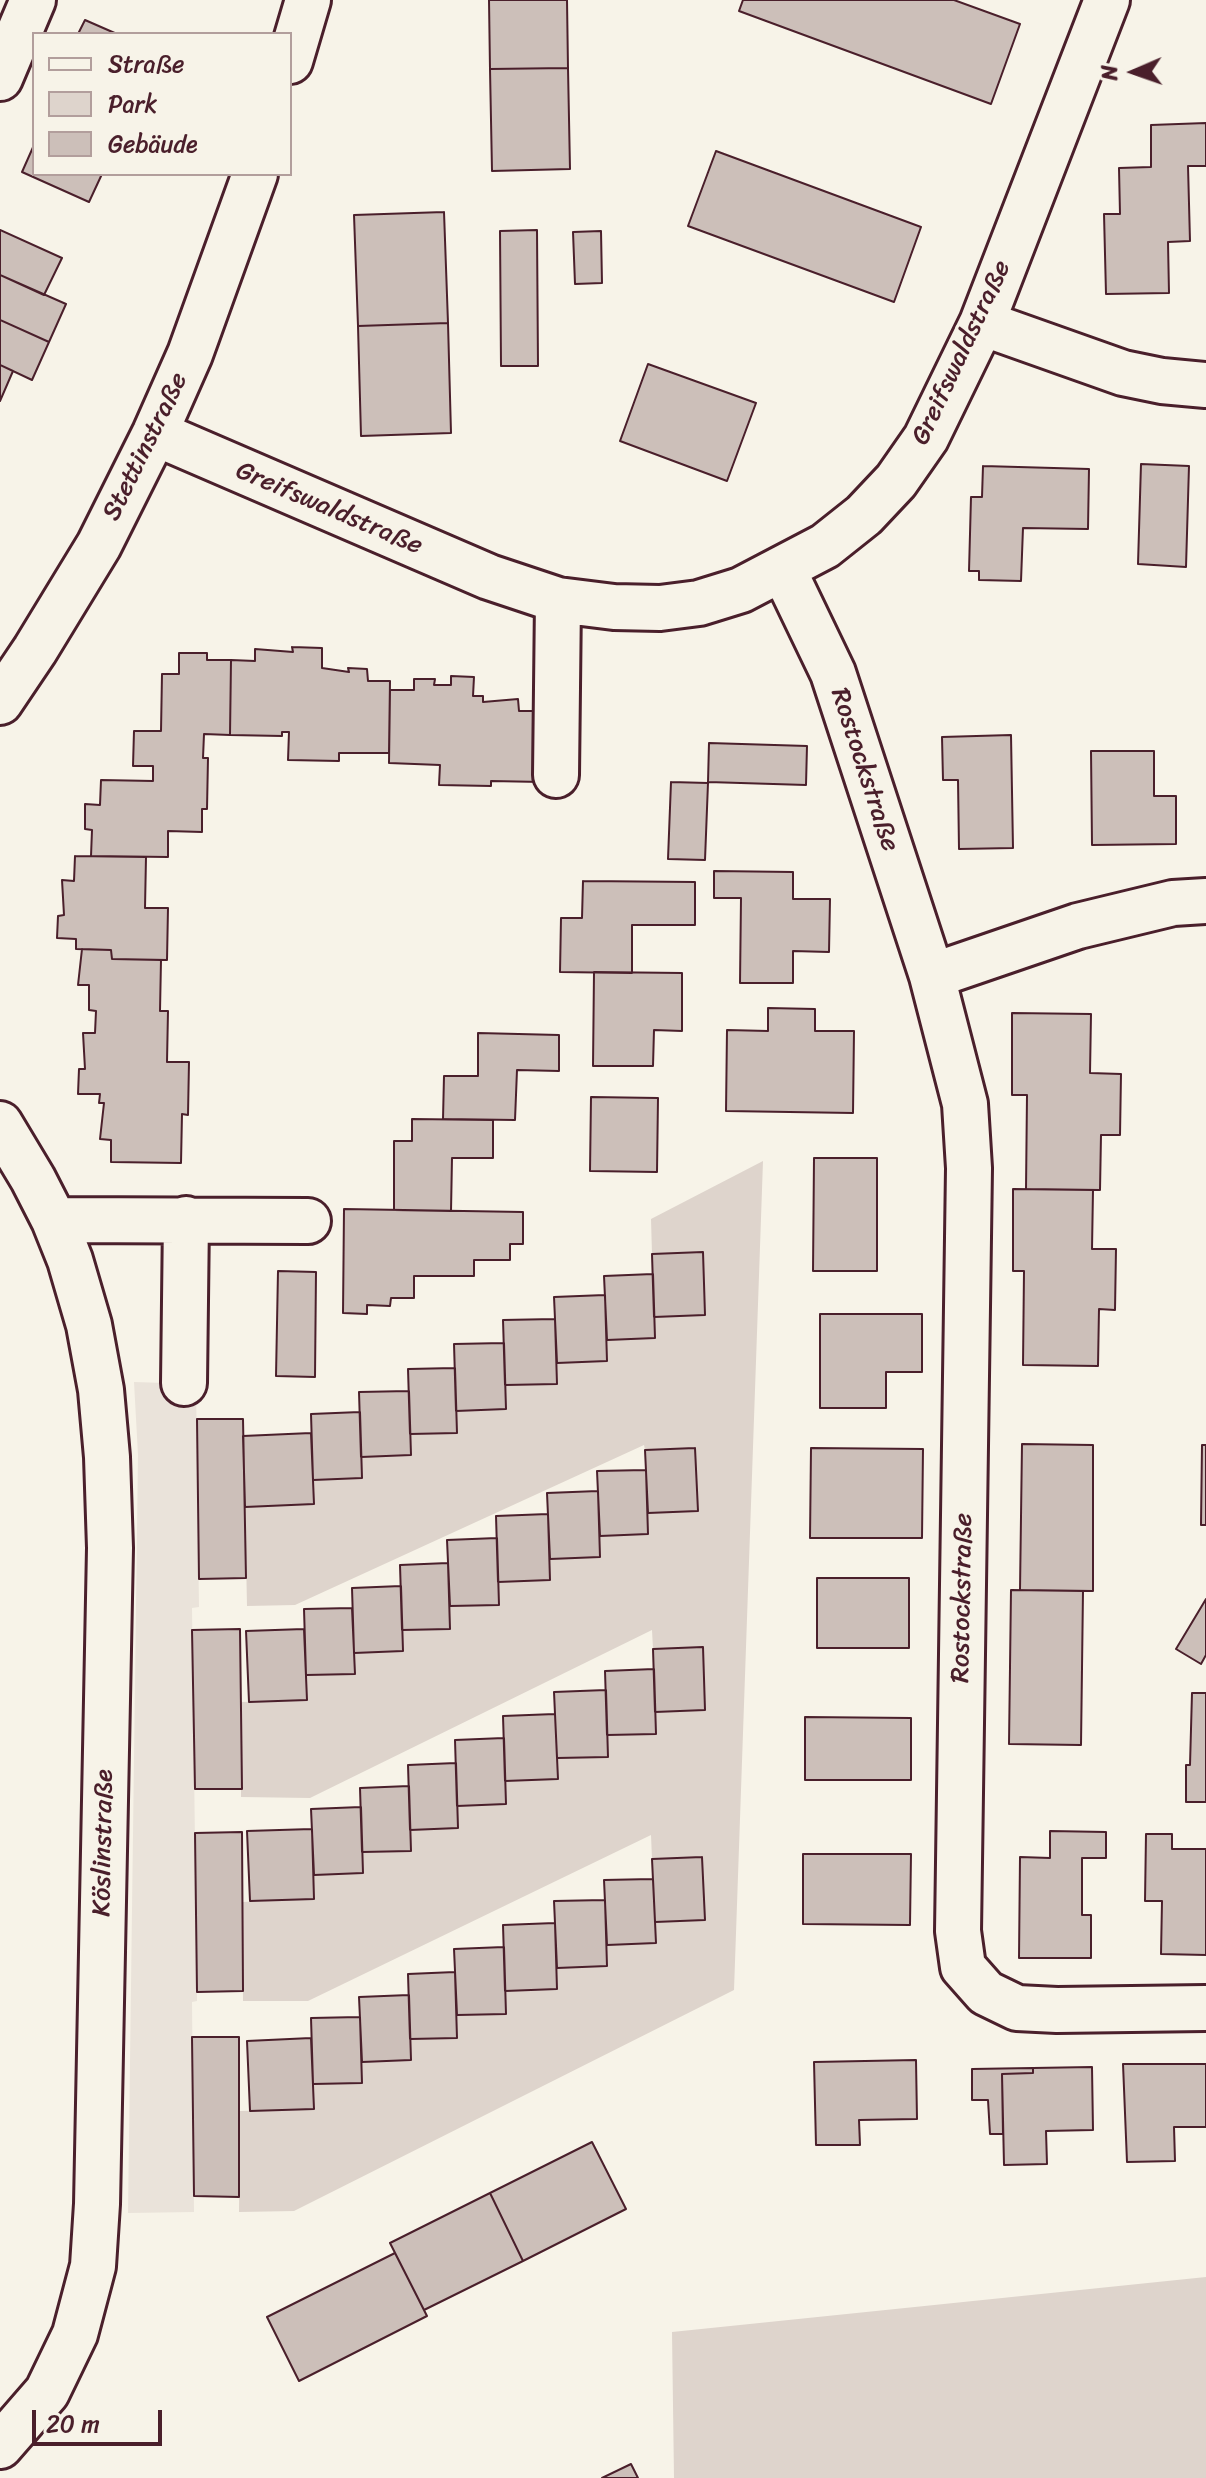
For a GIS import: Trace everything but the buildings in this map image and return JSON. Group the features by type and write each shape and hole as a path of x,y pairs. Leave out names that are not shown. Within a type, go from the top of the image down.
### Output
{"street":[{"path":"0,78 33,0"},
{"path":"292,54 308,0"},
{"name":"Greifswaldstraße","path":"155,433 489,577 558,600 614,607 660,608 699,603 741,590 835,538 864,515 896,481 926,438 982,323 1107,0"},
{"name":"Stettinstraße","path":"0,702 99,545 155,433 190,354 254,176"},
{"path":"982,323 1123,373 1206,385"},
{"name":"Rostockstraße","path":"783,569 833,673 932,976 965,1104 969,1168 958,1931 963,1967 986,1993 1017,2008 1206,2008"},
{"path":"556,775 558,600"},
{"path":"932,976 1078,926 1173,903 1206,901"},
{"name":"Köslinstraße","path":"0,1124 54,1220 70,1260 89,1325 101,1390 110,1548 97,2204 93,2266 75,2334 47,2392 0,2446"},
{"path":"184,1383 186,1219"},
{"path":"54,1220 308,1221"}],"shaded area":[{"path":"134,1382 196,1384 199,1607 192,1608 197,2001 192,2002 194,2212 128,2213 138,1455"}],"green space":[{"path":"763,1161 734,1990 294,2211 239,2212 240,2111 313,2109 313,2084 362,2083 362,2062 410,2060 410,2039 457,2038 457,2015 506,2014 505,1991 557,1989 557,1968 607,1966 607,1945 656,1943 655,1922 705,1919 702,1857 652,1859 651,1835 308,2001 243,2001 242,1902 314,1899 314,1875 362,1873 362,1852 410,1851 410,1830 505,1781 557,1758 608,1757 607,1735 656,1734 655,1712 705,1710 703,1647 653,1649 652,1630 310,1798 241,1797 241,1702 306,1700 306,1675 355,1674 354,1653 403,1651 402,1630 450,1629 450,1606 499,1605 498,1582 550,1580 550,1559 600,1557 600,1536 648,1534 648,1513 697,1511 695,1449 645,1450 644,1445 295,1605 247,1606 245,1507 313,1504 313,1480 362,1478 361,1457 410,1455 410,1434 457,1433 456,1411 505,1409 505,1385 557,1384 557,1363 607,1361 607,1340 655,1338 654,1317 705,1315 703,1252 652,1254 651,1219"},
{"path":"1206,2277 1206,2478 674,2478 672,2332"}]}
